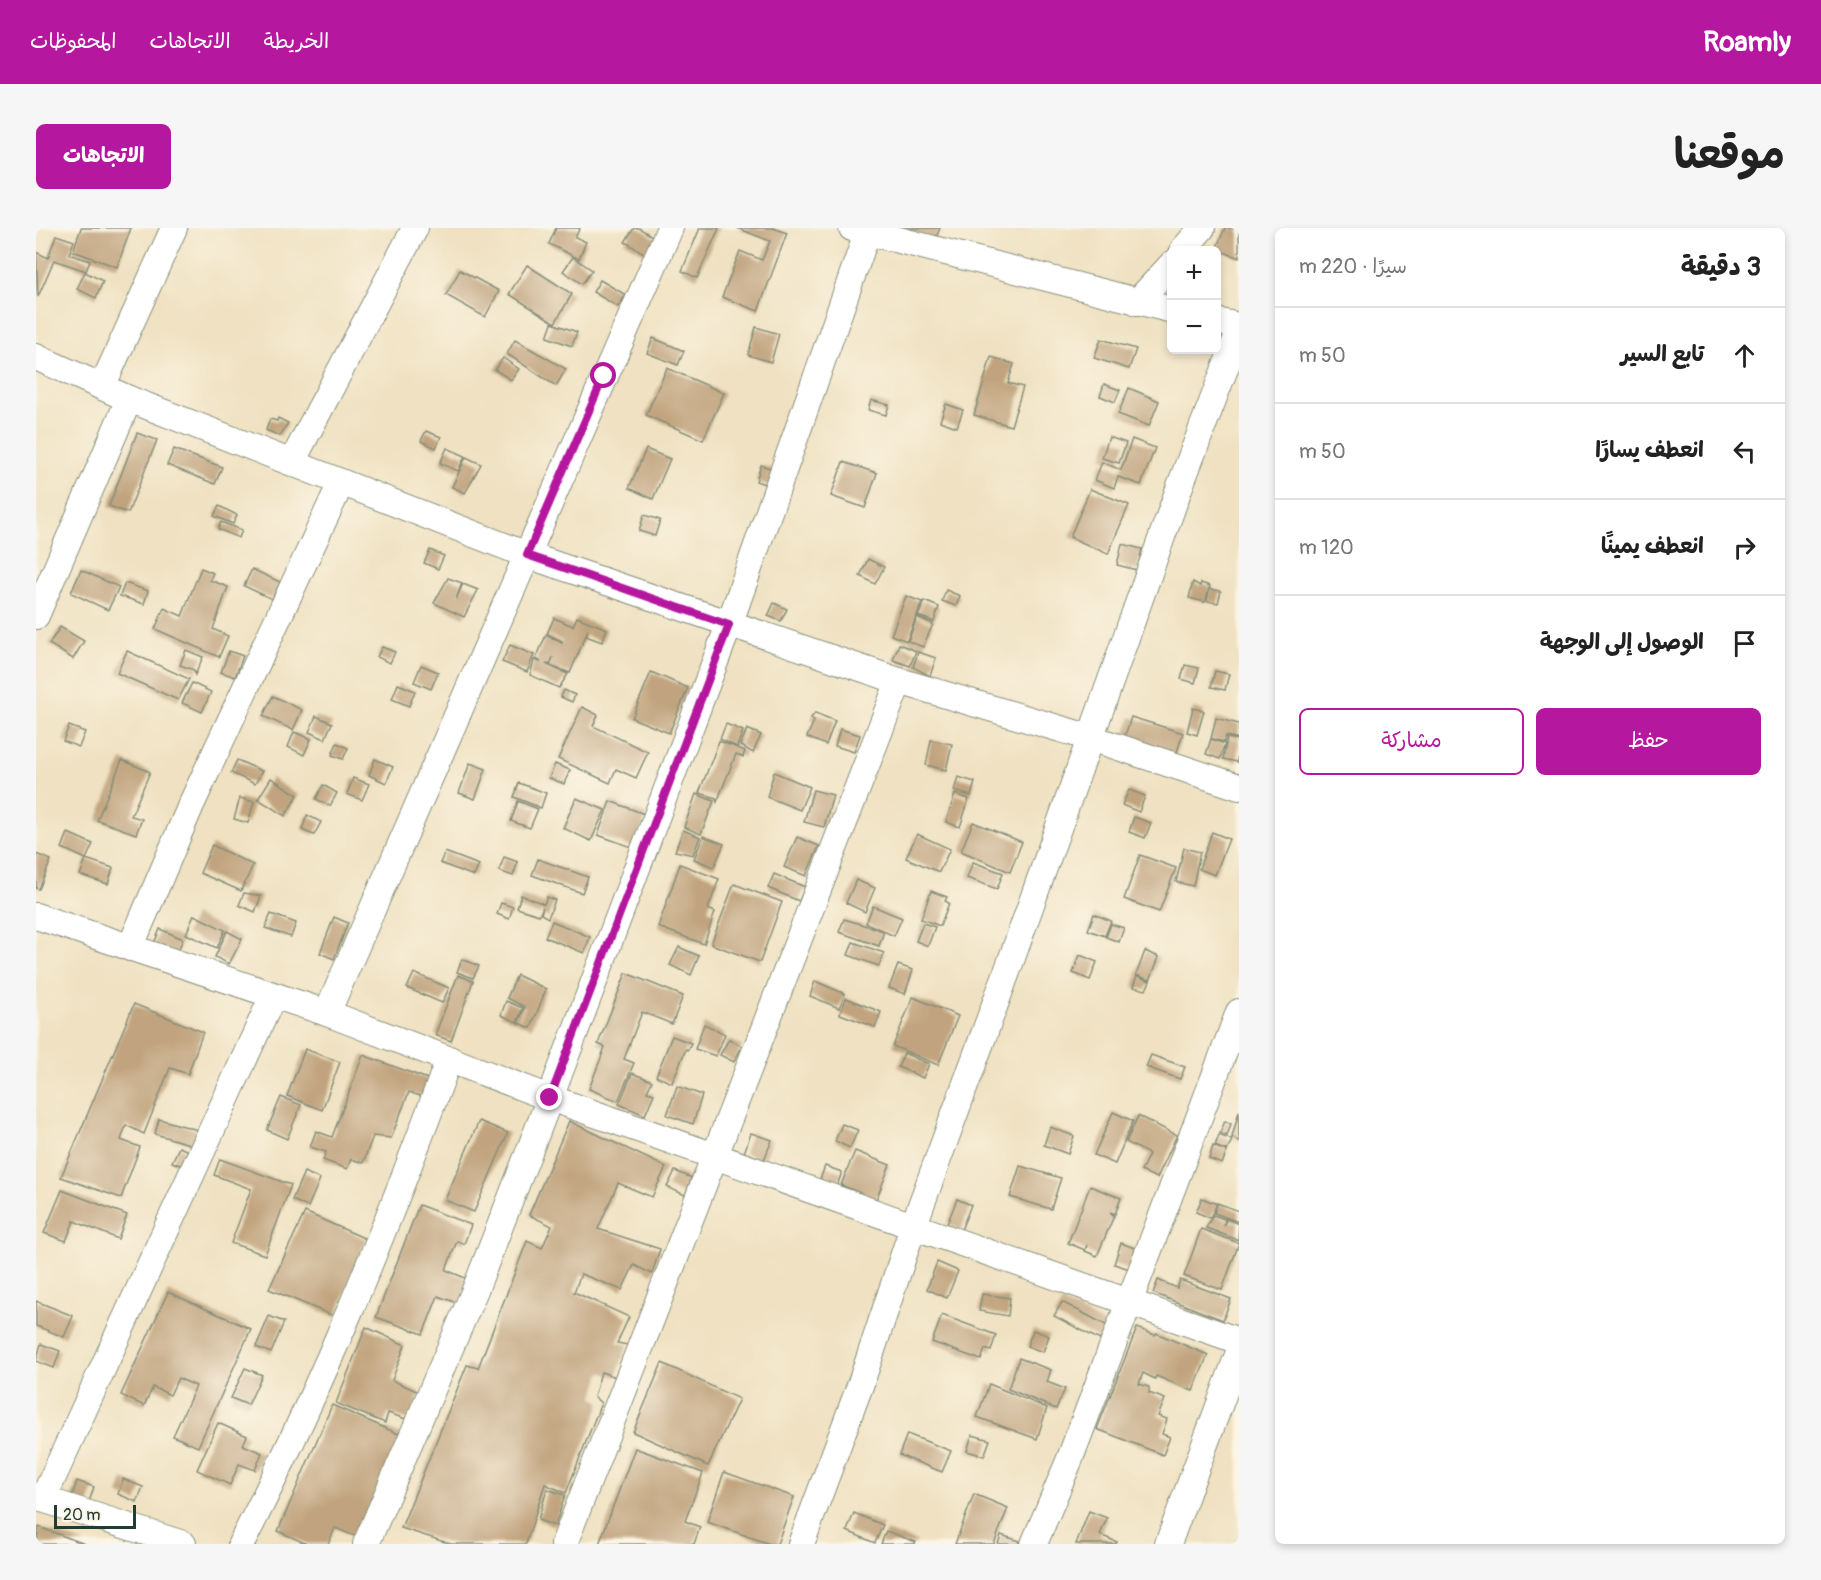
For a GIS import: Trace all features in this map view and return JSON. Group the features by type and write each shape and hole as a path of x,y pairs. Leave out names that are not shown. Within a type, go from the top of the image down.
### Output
{"street":[{"path":"102,387 174,228"},
{"path":"292,462 415,228"},
{"path":"327,1013 670,228"},
{"path":"1186,246 1202,228"},
{"path":"366,1544 475,1290 729,625 862,230 1167,309"},
{"path":"1137,302 1167,269"},
{"path":"1221,322 1239,326"},
{"path":"801,1544 861,1383 913,1227 1180,486 1239,332"},
{"path":"36,357 129,399 527,555 899,681 1091,738 1239,787"},
{"path":"36,616 129,399"},
{"path":"130,948 191,805 341,483"},
{"path":"564,1544 899,681"},
{"path":"36,915 327,1013 550,1098 1239,1341"},
{"path":"183,1544 39,1498 273,996"},
{"path":"1034,1544 1069,1461 1239,1011"},
{"path":"241,1544 282,1464 394,1206 449,1059"},
{"path":"1168,1544 1239,1352"}],"building":[{"path":"81,228 131,228 117,267 73,251"},
{"path":"556,228 580,228 575,237 586,242 579,259 549,244"},
{"path":"634,228 639,228 657,239 647,255 625,242"},
{"path":"700,228 719,228 697,278 682,271"},
{"path":"737,228 773,228 787,233 758,311 722,297 740,251 762,260 770,241"},
{"path":"900,228 940,228 935,240"},
{"path":"1225,228 1239,228 1239,258 1221,251 1221,246 1217,246"},
{"path":"56,235 74,241 69,254 90,261 86,271 54,260 38,297 36,252 48,258"},
{"path":"573,257 592,270 582,284 563,271"},
{"path":"527,265 572,294 555,323 509,294"},
{"path":"460,270 499,291 485,317 446,295"},
{"path":"85,272 103,281 96,298 77,289"},
{"path":"600,280 626,295 618,307 593,292"},
{"path":"552,323 577,332 572,346 547,337"},
{"path":"756,327 779,334 771,362 748,355"},
{"path":"653,338 684,351 678,365 647,353"},
{"path":"1101,339 1136,349 1129,369 1094,358"},
{"path":"515,340 566,369 556,386 507,354"},
{"path":"991,357 1014,364 1008,383 1023,387 1011,426 974,415"},
{"path":"503,358 519,369 511,380 495,370"},
{"path":"667,368 724,393 703,440 646,415"},
{"path":"1104,384 1120,390 1115,402 1100,396"},
{"path":"1129,388 1159,401 1149,426 1118,414"},
{"path":"871,400 889,405 886,415 868,410"},
{"path":"946,404 963,410 957,427 940,421"},
{"path":"278,418 288,423 280,436 266,430 270,419 277,421"},
{"path":"426,431 441,437 436,448 421,441"},
{"path":"137,433 157,440 128,513 109,506"},
{"path":"1109,437 1126,443 1119,463 1102,458"},
{"path":"1132,439 1155,448 1141,485 1118,477 1114,488 1095,480 1102,462 1121,470"},
{"path":"447,448 465,456 458,471 440,463"},
{"path":"174,449 222,467 215,484 167,465"},
{"path":"646,449 670,459 653,499 629,488"},
{"path":"466,457 481,464 465,493 452,487"},
{"path":"843,462 877,473 865,508 831,496"},
{"path":"761,465 779,471 773,487 756,481"},
{"path":"1090,489 1129,505 1108,554 1070,537"},
{"path":"219,506 237,515 233,524 214,516"},
{"path":"644,515 660,520 655,536 639,531"},
{"path":"221,522 242,530 239,538 218,529"},
{"path":"1122,544 1142,549 1137,570 1117,565"},
{"path":"430,550 444,556 438,569 424,563"},
{"path":"868,559 884,567 875,584 860,576"},
{"path":"201,568 213,573 210,580 228,587 213,629 228,636 219,657 155,629 164,608 182,616"},
{"path":"252,569 280,582 272,599 244,586"},
{"path":"81,570 119,587 108,610 71,593"},
{"path":"448,578 462,583 456,599 463,584 478,590 464,617 434,603"},
{"path":"1193,582 1200,586 1201,583 1210,586 1205,602 1189,598"},
{"path":"125,583 148,591 144,604 120,596"},
{"path":"1209,589 1221,591 1218,603 1207,601"},
{"path":"946,590 960,596 956,606 942,601"},
{"path":"906,596 922,602 907,641 891,635"},
{"path":"924,601 939,607 934,622 918,616"},
{"path":"774,603 787,609 781,621 768,616"},
{"path":"577,617 607,629 602,642 586,636 588,630 570,673 552,667 568,674 559,688 530,675 534,660 541,662 536,659 546,635 562,643 547,634 554,618 573,626"},
{"path":"917,617 933,624 923,647 908,641"},
{"path":"60,627 84,641 73,659 49,644"},
{"path":"899,644 916,651 910,666 893,660"},
{"path":"510,645 534,655 527,672 502,662"},
{"path":"382,647 395,652 390,663 377,657"},
{"path":"186,650 203,657 195,675 194,670 180,665"},
{"path":"127,651 189,679 178,700 117,673"},
{"path":"229,651 243,656 235,677 221,672"},
{"path":"918,652 936,658 930,676 913,667"},
{"path":"421,665 438,672 431,689 414,682"},
{"path":"1185,665 1199,668 1195,683 1181,679"},
{"path":"1215,671 1229,674 1225,690 1211,687"},
{"path":"651,672 688,688 669,733 632,718"},
{"path":"192,683 211,692 202,712 182,703"},
{"path":"398,684 415,691 409,706 392,699"},
{"path":"564,690 575,695 572,702 561,697"},
{"path":"273,696 302,710 293,730 263,716"},
{"path":"582,707 598,715 593,726 648,752 636,778 616,769 610,783 558,759"},
{"path":"1193,708 1204,711 1197,735 1187,732"},
{"path":"815,713 835,721 826,745 807,737 814,721 811,718"},
{"path":"316,716 332,723 325,739 309,732"},
{"path":"1131,717 1183,733 1174,761 1122,745"},
{"path":"1216,718 1239,724 1239,739 1226,736 1224,742 1211,739"},
{"path":"726,724 743,731 737,747 720,739"},
{"path":"69,726 85,732 79,747 63,741"},
{"path":"747,729 761,735 753,753 740,745"},
{"path":"840,729 860,735 854,752 835,746"},
{"path":"294,732 311,739 304,755 288,747"},
{"path":"1227,738 1239,740 1237,762 1223,759"},
{"path":"1211,739 1225,744 1220,759 1206,754"},
{"path":"931,740 952,744 946,770 926,765"},
{"path":"719,741 745,751 743,757 736,754 717,802 716,798 699,793"},
{"path":"337,743 348,748 343,759 332,755"},
{"path":"375,759 393,767 386,783 369,775"},
{"path":"122,760 150,772 131,816 142,819 136,834 97,820"},
{"path":"237,760 262,771 255,784 231,773"},
{"path":"470,763 486,769 475,799 459,793"},
{"path":"555,764 570,770 564,784 549,778"},
{"path":"774,772 810,787 800,810 767,797"},
{"path":"958,777 975,782 971,796 954,791"},
{"path":"271,778 298,795 285,816 258,799"},
{"path":"353,778 369,784 362,800 347,794"},
{"path":"519,783 546,793 541,808 514,797"},
{"path":"323,785 337,793 330,806 316,799"},
{"path":"813,790 833,795 824,827 804,822"},
{"path":"1129,790 1145,796 1139,812 1122,805"},
{"path":"696,794 714,801 701,834 684,827"},
{"path":"955,794 969,799 960,827 946,822"},
{"path":"240,798 254,802 248,823 234,819"},
{"path":"576,798 605,810 591,841 563,828"},
{"path":"518,801 538,809 530,828 511,821"},
{"path":"610,801 647,815 634,848 598,835"},
{"path":"307,815 321,822 314,835 302,830"},
{"path":"1134,817 1151,823 1145,838 1129,832"},
{"path":"973,822 1022,842 1010,872 961,851"},
{"path":"683,830 700,837 693,855 675,851"},
{"path":"1212,832 1229,839 1215,875 1199,869"},
{"path":"68,833 93,844 86,859 62,848"},
{"path":"917,834 950,849 939,872 906,858"},
{"path":"703,836 724,844 714,867 694,859"},
{"path":"797,837 819,846 806,876 784,867"},
{"path":"212,845 253,865 241,891 200,873"},
{"path":"1184,848 1200,852 1193,886 1176,882"},
{"path":"445,852 479,865 474,876 440,863"},
{"path":"36,854 51,860 39,889 36,888"},
{"path":"1140,855 1176,868 1159,912 1124,899"},
{"path":"504,857 518,862 513,876 499,871"},
{"path":"86,859 113,868 108,884 80,875"},
{"path":"538,859 588,877 582,893 532,875"},
{"path":"973,862 1003,873 997,889 967,878"},
{"path":"680,864 719,879 708,909 715,912 704,944 658,927"},
{"path":"774,874 805,887 799,901 768,888"},
{"path":"856,880 875,888 865,912 846,903"},
{"path":"734,884 782,902 760,962 711,944"},
{"path":"931,891 947,897 945,901 949,903 940,926 921,919"},
{"path":"244,893 261,896 255,912 239,905"},
{"path":"521,895 544,904 547,897 555,900 548,918 541,914 543,907 539,915 517,908"},
{"path":"501,903 513,907 509,919 497,914"},
{"path":"873,906 902,918 894,936 866,923"},
{"path":"271,914 296,923 291,937 265,928"},
{"path":"1094,914 1111,921 1105,936 1088,930"},
{"path":"194,915 225,930 217,948 186,934"},
{"path":"334,917 348,923 334,959 320,953"},
{"path":"844,919 884,931 879,946 839,932"},
{"path":"552,921 590,937 584,953 545,937"},
{"path":"923,923 935,927 928,946 916,941"},
{"path":"1111,924 1124,928 1119,942 1106,937"},
{"path":"160,929 183,939 173,963 150,953"},
{"path":"227,931 242,939 229,964 215,957"},
{"path":"853,942 884,953 879,966 848,955"},
{"path":"679,947 699,956 691,975 670,965"},
{"path":"1145,951 1159,957 1150,980 1136,975"},
{"path":"1080,955 1097,962 1090,980 1073,973"},
{"path":"462,959 479,966 473,978 457,972"},
{"path":"898,965 913,970 905,994 889,988"},
{"path":"414,973 449,988 442,1003 407,988"},
{"path":"626,973 683,996 672,1024 642,1012 624,1059 634,1063 618,1101 589,1089 605,1047 598,1044"},
{"path":"458,975 473,981 451,1041 435,1035"},
{"path":"517,975 546,989 531,1028 518,1023 525,1007 507,998"},
{"path":"1137,976 1150,981 1146,990 1133,987"},
{"path":"815,981 845,994 839,1008 810,996"},
{"path":"913,997 958,1016 938,1065 893,1046"},
{"path":"846,998 881,1012 875,1027 840,1014"},
{"path":"506,1001 523,1008 517,1022 501,1015"},
{"path":"134,1004 203,1032 188,1074 170,1068 144,1134 126,1125 121,1140 140,1147 121,1198 61,1177"},
{"path":"704,1024 725,1034 716,1056 695,1049"},
{"path":"672,1036 691,1043 688,1050 686,1049 672,1083 656,1076"},
{"path":"729,1039 742,1046 734,1062 720,1055"},
{"path":"305,1049 340,1062 322,1110 287,1096"},
{"path":"904,1053 929,1064 923,1078 898,1067"},
{"path":"363,1055 433,1081 426,1098 409,1092 391,1138 373,1136 363,1163 351,1159 347,1169 323,1160 326,1152 310,1147 316,1131 332,1137"},
{"path":"1151,1055 1185,1067 1180,1079 1146,1067"},
{"path":"632,1073 652,1081 647,1092 654,1094 645,1115 619,1104"},
{"path":"677,1086 702,1095 693,1124 667,1115"},
{"path":"281,1097 301,1105 287,1139 267,1130"},
{"path":"1239,1111 1239,1142 1232,1137"},
{"path":"1113,1112 1133,1121 1115,1164 1094,1155"},
{"path":"1138,1116 1177,1135 1157,1178 1141,1171 1149,1154 1126,1142"},
{"path":"159,1119 198,1130 193,1145 155,1134"},
{"path":"479,1121 508,1133 474,1212 445,1200"},
{"path":"569,1121 666,1167 652,1197 618,1183 598,1229 660,1249 652,1274 634,1265 622,1290 581,1274 574,1292 629,1317 617,1343 628,1345 616,1377 601,1372 594,1397 601,1403 566,1493 545,1484 526,1544 451,1544 401,1528 467,1365 478,1368 527,1241 542,1248 552,1226 529,1215"},
{"path":"1225,1121 1231,1124 1227,1136 1220,1133"},
{"path":"842,1124 858,1130 850,1148 835,1141"},
{"path":"1050,1127 1074,1136 1068,1154 1044,1145"},
{"path":"751,1133 772,1140 764,1160 744,1153"},
{"path":"1219,1135 1232,1140 1227,1151 1215,1146"},
{"path":"1213,1146 1227,1151 1222,1164 1209,1159"},
{"path":"179,1147 191,1152 185,1167 172,1162"},
{"path":"855,1151 890,1165 876,1200 841,1185"},
{"path":"220,1159 291,1185 265,1255 231,1243 251,1189 214,1175"},
{"path":"825,1166 842,1172 833,1197 816,1191"},
{"path":"1020,1166 1061,1178 1051,1209 1010,1197"},
{"path":"675,1171 692,1178 685,1195 667,1187"},
{"path":"304,1172 320,1179 308,1207 292,1200"},
{"path":"1090,1186 1121,1198 1115,1214 1110,1212 1114,1216 1097,1256 1085,1251 1087,1245 1085,1250 1068,1243"},
{"path":"62,1190 127,1215 118,1239 74,1221 66,1241 44,1233"},
{"path":"1202,1198 1217,1204 1210,1218 1196,1212"},
{"path":"957,1199 971,1205 961,1230 947,1224"},
{"path":"1217,1203 1239,1211 1239,1222 1214,1213"},
{"path":"419,1205 471,1225 464,1244 457,1241 446,1270 470,1280 460,1304 438,1296 423,1334 376,1317"},
{"path":"305,1212 366,1239 336,1317 269,1289"},
{"path":"1213,1215 1225,1219 1224,1226 1226,1219 1239,1224 1238,1240 1206,1228"},
{"path":"1201,1229 1239,1243 1222,1290 1184,1276"},
{"path":"1121,1243 1140,1250 1133,1270 1114,1264"},
{"path":"937,1262 958,1271 947,1298 927,1289"},
{"path":"1158,1280 1177,1288 1180,1280 1231,1299 1223,1320 1153,1293"},
{"path":"168,1292 251,1329 198,1447 173,1436 196,1386 178,1378 170,1395 153,1387 144,1406 121,1395"},
{"path":"982,1294 1010,1298 1008,1316 979,1311"},
{"path":"36,1301 73,1316 64,1337 36,1326"},
{"path":"1062,1302 1108,1326 1100,1340 1054,1316"},
{"path":"942,1315 996,1335 991,1351 985,1349 981,1360 932,1342"},
{"path":"269,1316 284,1322 271,1353 256,1347"},
{"path":"366,1327 405,1345 392,1380 421,1393 409,1420 388,1413 385,1423 336,1403"},
{"path":"1137,1328 1155,1335 1156,1333 1208,1355 1193,1391 1143,1373 1139,1384 1149,1387 1149,1393 1165,1399 1158,1416 1167,1419 1162,1434 1170,1437 1163,1455 1097,1429"},
{"path":"1033,1330 1049,1336 1043,1352 1027,1346"},
{"path":"41,1344 60,1351 54,1368 36,1361"},
{"path":"1019,1358 1051,1370 1047,1382 1065,1389 1056,1409 1008,1389"},
{"path":"662,1363 739,1399 708,1466 633,1432"},
{"path":"245,1368 262,1375 248,1405 231,1398"},
{"path":"989,1384 1047,1408 1037,1439 977,1417"},
{"path":"332,1405 401,1435 357,1537 335,1528 328,1544 307,1544 278,1531"},
{"path":"218,1423 247,1436 243,1445 262,1453 255,1470 239,1464 230,1485 197,1470"},
{"path":"907,1434 951,1451 942,1472 899,1455"},
{"path":"972,1435 990,1440 984,1456 967,1451"},
{"path":"635,1448 703,1473 685,1521 700,1527 694,1544 599,1544"},
{"path":"724,1472 794,1497 777,1544 770,1544 707,1522"},
{"path":"123,1479 143,1487 137,1502 118,1494"},
{"path":"77,1481 94,1487 88,1505 71,1499"},
{"path":"547,1489 565,1495 555,1526 538,1520"},
{"path":"974,1494 1008,1508 994,1544 955,1544"},
{"path":"1089,1511 1107,1518 1100,1535 1117,1542 1116,1544 1076,1544"},
{"path":"854,1513 883,1525 875,1543 847,1531"},
{"path":"39,1527 85,1544 36,1544"},
{"path":"886,1531 916,1542 915,1544 881,1544"},
{"path":"1001,1535 1020,1541 1019,1544 998,1544"}],"route":[{"path":"550,1098 729,625 527,555 604,376"}]}
